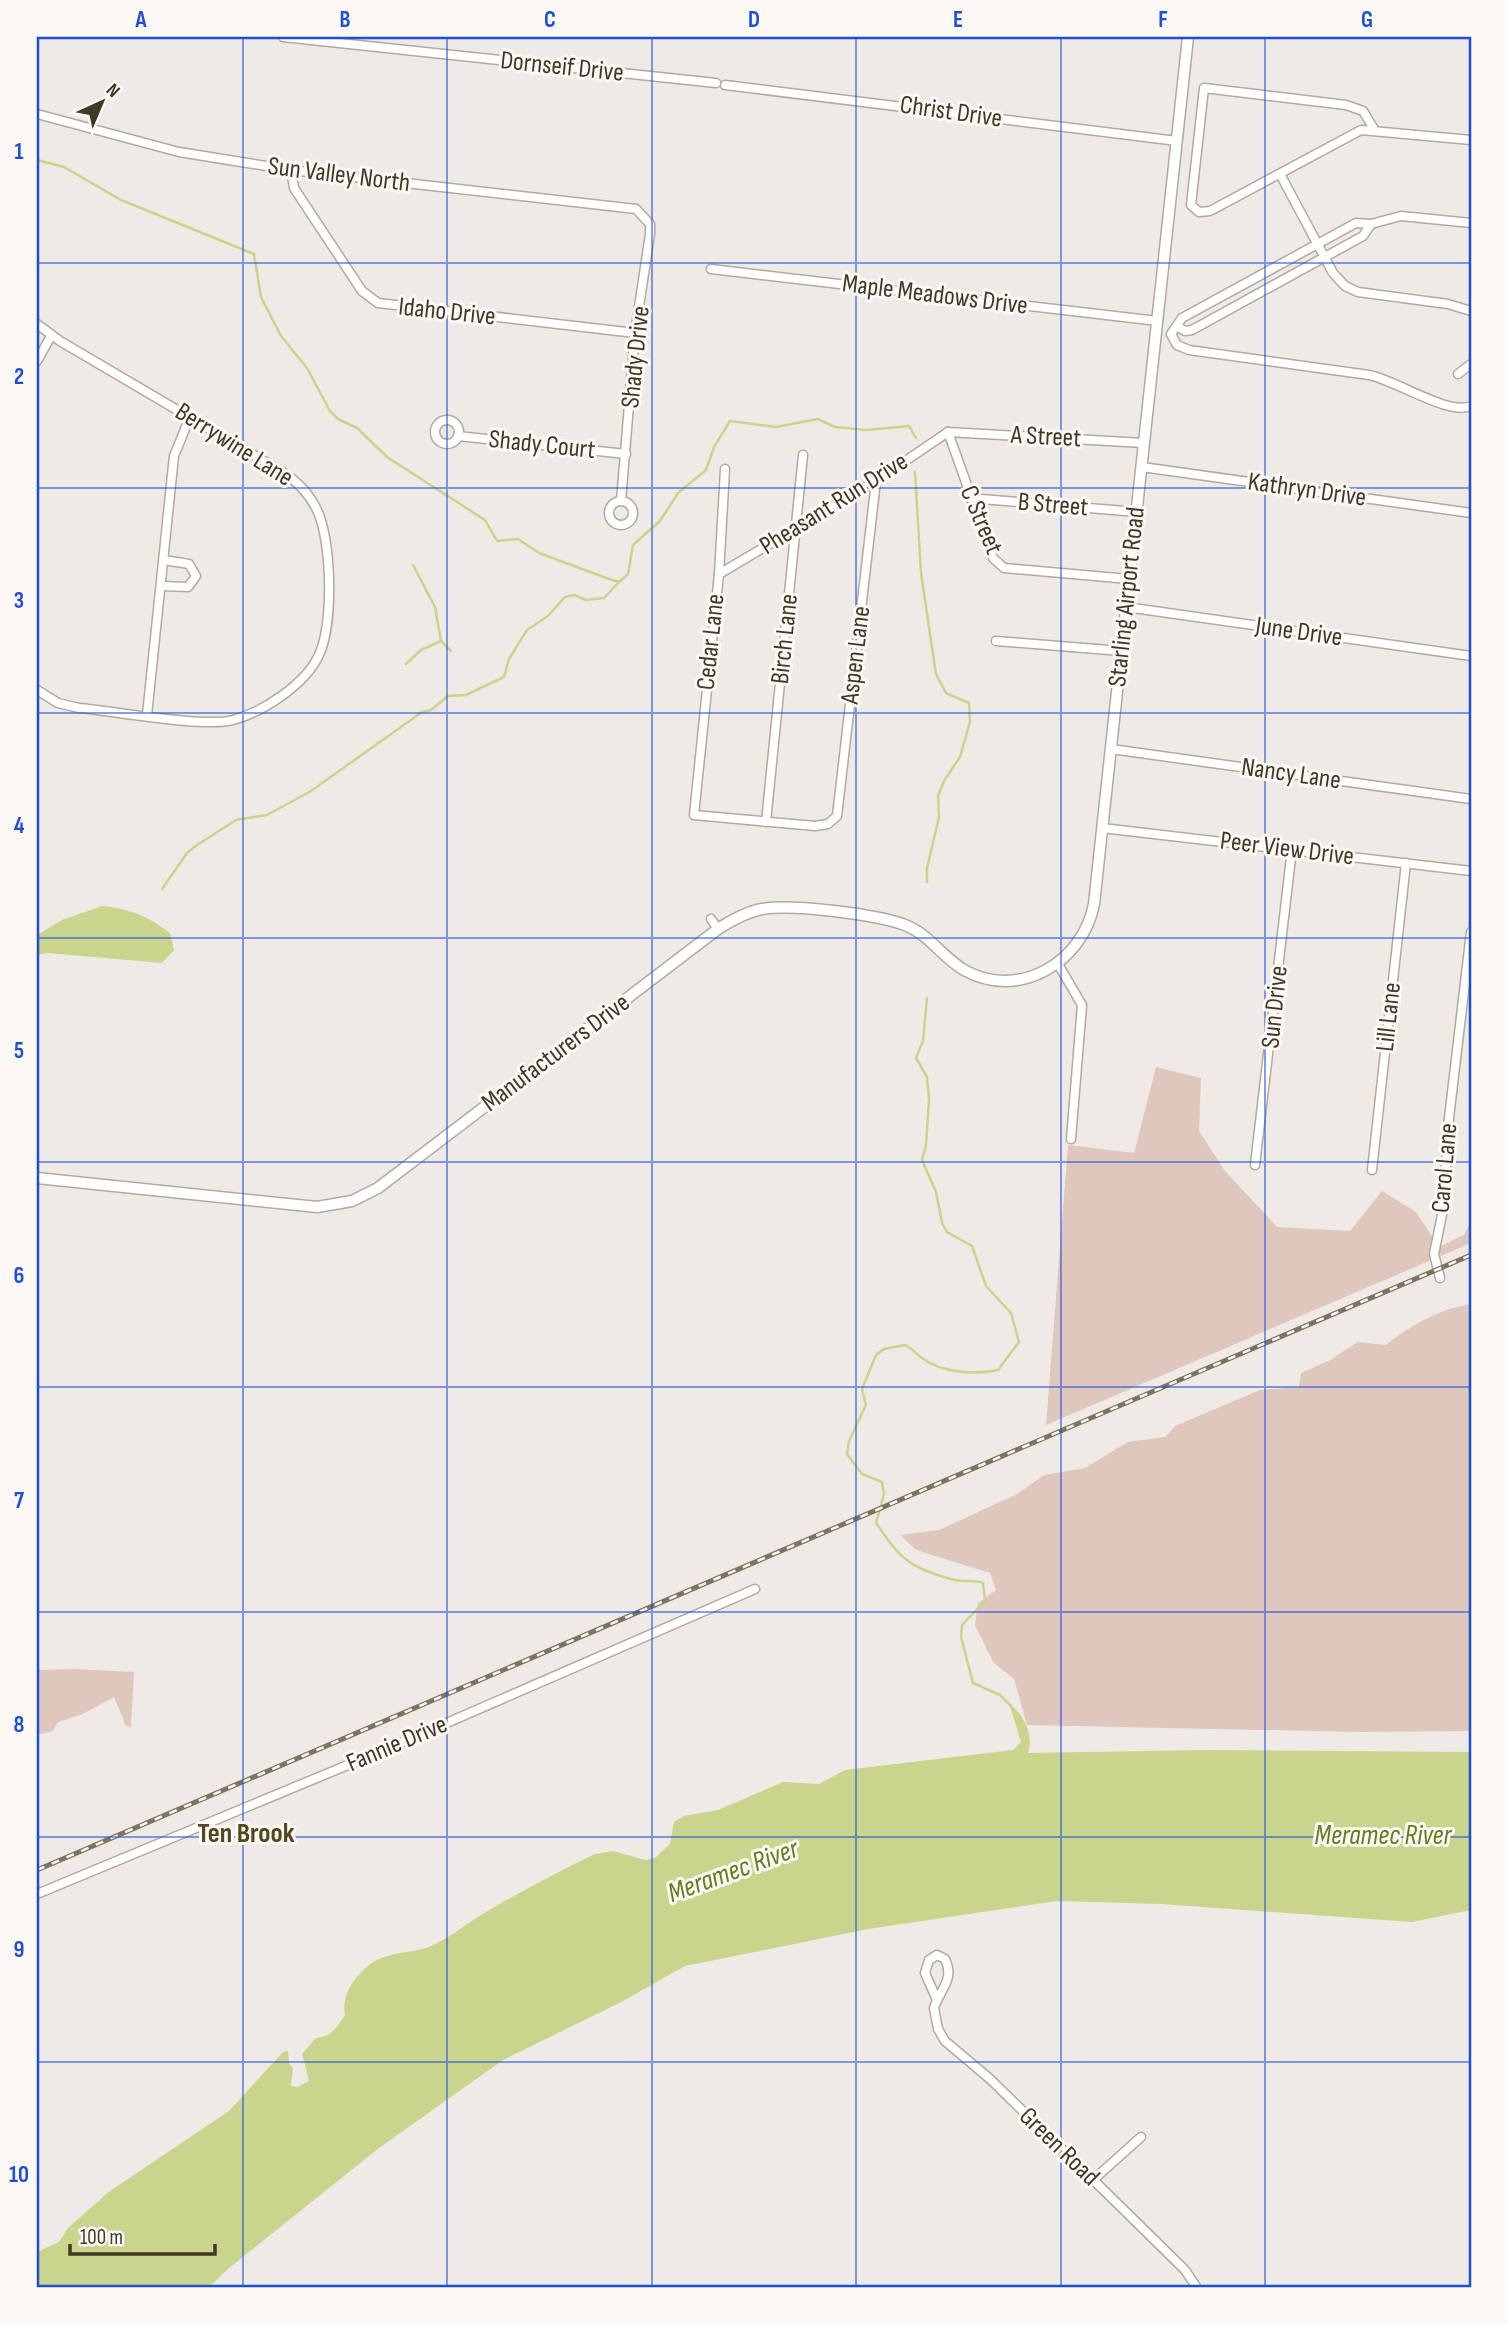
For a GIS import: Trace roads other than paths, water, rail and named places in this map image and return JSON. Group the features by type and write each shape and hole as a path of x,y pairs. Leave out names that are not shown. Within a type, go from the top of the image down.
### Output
{"street":[{"name":"Dornseif Drive","path":"283,37 721,84"},
{"name":"Starling Airport Road","path":"1058,964 1076,948 1091,920 1188,37"},
{"name":"Christ Drive","path":"721,84 1177,141"},
{"path":"1374,129 1367,115 1351,106 1204,88 1190,195 1195,210 1210,211 1358,131 1374,129 1471,140"},
{"name":"Sun Valley North","path":"37,114 179,152 291,170 636,209 644,215"},
{"name":"Idaho Drive","path":"291,170 291,181 301,200 362,291 378,303 635,333"},
{"path":"1280,174 1340,282 1358,292 1448,304 1471,311"},
{"name":"Shady Drive","path":"621,501 635,333 650,233 650,224 644,215"},
{"path":"1157,333 1171,334 1185,316 1356,223 1371,223 1401,216 1471,223"},
{"path":"1178,327 1185,331 1192,330 1363,236 1371,223"},
{"name":"Maple Meadows Drive","path":"711,270 1158,321"},
{"name":"Berrywine Lane","path":"37,324 51,336 281,471 300,485 312,500 325,539 326,634 319,656 298,681 241,717 220,722 67,705 50,699 37,690"},
{"path":"1171,334 1177,345 1189,350 1373,376 1399,384 1449,407 1464,409 1471,406"},
{"path":"37,361 51,336"},
{"path":"1458,374 1471,364"},
{"path":"148,715 174,456 190,417"},
{"name":"A Street","path":"948,432 1144,443"},
{"name":"Pheasant Run Drive","path":"719,574 876,481 948,432"},
{"name":"C Street","path":"948,432 969,498 993,558 1004,568 1129,579"},
{"name":"Shady Court","path":"458,436 626,454"},
{"name":"Birch Lane","path":"766,822 803,455"},
{"name":"Kathryn Drive","path":"1142,467 1471,513"},
{"name":"Cedar Lane","path":"725,469 719,574 694,815 766,822"},
{"name":"Aspen Lane","path":"766,822 815,827 828,824 837,816 876,481"},
{"name":"B Street","path":"969,498 1137,512"},
{"path":"161,586 188,587 196,576 189,564 164,560"},
{"name":"June Drive","path":"1126,607 1471,656"},
{"path":"996,641 1121,651"},
{"name":"Nancy Lane","path":"1111,749 1471,799"},
{"name":"Peer View Drive","path":"1102,828 1471,871"},
{"name":"Sun Drive","path":"1255,1165 1292,849"},
{"name":"Lill Lane","path":"1372,1171 1406,863"},
{"name":"Manufacturers Drive","path":"37,1178 317,1207 352,1202 378,1188 718,929 757,910 808,910 903,924 924,936 958,966 988,979 1024,979 1058,964"},
{"path":"711,919 718,929"},
{"name":"Carol Lane","path":"1440,1278 1434,1254 1443,1210 1449,1118 1471,932"},
{"path":"1058,964 1082,1005 1070,1139"},
{"name":"Fannie Drive","path":"37,1894 396,1745 755,1589"},
{"name":"Green Road","path":"937,2000 925,1973 929,1960 937,1955 945,1959 950,1969 947,1985 934,2008 945,2040 990,2079 1185,2270 1198,2288"},
{"path":"1093,2180 1141,2137"}],"water":[{"path":"102,906 130,911 154,922 170,933 174,950 162,963 48,953 37,955 37,935 62,920"},
{"name":"Meramec River","path":"1009,1703 1019,1713 1029,1732 1028,1753 1206,1750 1471,1752 1471,1910 1412,1922 1161,1904 1057,1901 868,1929 685,1966 621,2002 503,2060 379,2148 229,2268 208,2288 37,2288 37,2252 59,2242 68,2228 110,2191 229,2111 283,2052 288,2051 289,2063 293,2068 291,2086 298,2087 309,2081 302,2054 316,2038 330,2033 336,2027 345,2015 345,2001 350,1987 363,1970 376,1960 438,1943 479,1916 595,1854 613,1851 645,1860 655,1858 670,1844 674,1822 684,1816 718,1810 783,1782 819,1784 845,1770 1013,1750 1021,1742"}],"waterway":[{"path":"37,160 64,167 121,200 254,254 261,297 281,336 307,368 330,411 338,419 357,428 387,457 485,520 497,541 518,539 539,553 609,579 619,582 628,574 633,545 660,521 678,493 706,470 714,447 730,421 776,427 818,419 835,427 867,430 909,426 916,438"},
{"path":"915,472 921,573 936,674 946,693 969,703 970,722 960,757 944,781 938,796 939,817 927,868 927,882"},
{"path":"413,565 435,607 441,641 451,651"},
{"path":"162,889 187,853 236,820 267,815 311,791 448,696 466,695 504,677 509,659 527,630 548,616 565,597 574,595 586,600 604,598 619,582"},
{"path":"406,664 421,650 441,641"},
{"path":"927,998 923,1041 916,1058 927,1077 929,1100 926,1145 922,1160 936,1192 942,1223 947,1232 972,1246 986,1286 1011,1313 1019,1342 998,1370 979,1372 959,1372 939,1367 905,1345 884,1349 876,1355 862,1389 866,1405 849,1441 847,1454 862,1474 882,1482 884,1494 876,1523 901,1555 917,1567 940,1576 983,1583 985,1601 962,1625 961,1637 973,1683 1000,1695 1011,1706"}],"railway":[{"path":"37,1870 1471,1255"}],"district":[{"name":"Ten Brook","path":"246,1833"}]}
